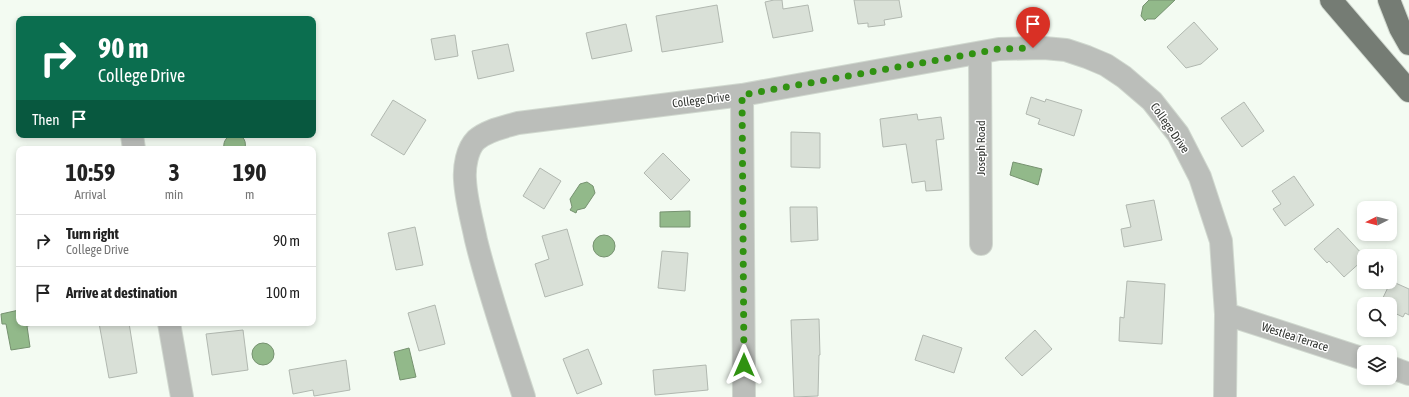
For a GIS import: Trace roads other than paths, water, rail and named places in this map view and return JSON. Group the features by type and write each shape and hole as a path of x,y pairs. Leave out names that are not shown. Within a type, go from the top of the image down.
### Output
{"highway":[{"path":"1331,0 1409,91"},
{"path":"1389,0 1400,28 1409,44"}],"street":[{"name":"College Drive","path":"524,397 483,268 469,210 465,179 465,164 476,140 488,132 518,123 742,95 999,49 1044,48 1066,50 1087,56 1124,77 1152,101 1178,134 1192,160 1208,198 1221,241 1226,314 1225,397"},
{"name":"Joseph Road","path":"980,53 981,244"},
{"path":"742,95 744,397"},
{"name":"Westlea Terrace","path":"1226,314 1357,357"},
{"path":"170,326 182,397"},
{"path":"1397,370 1409,374"}]}
